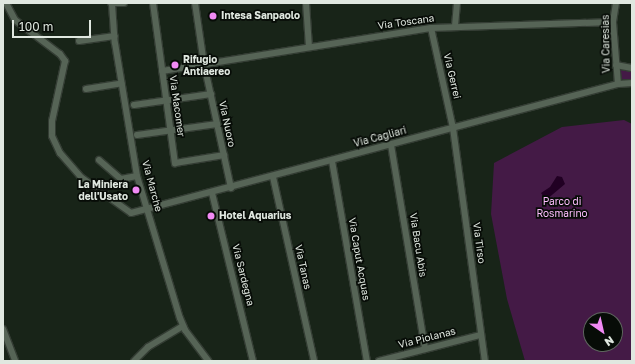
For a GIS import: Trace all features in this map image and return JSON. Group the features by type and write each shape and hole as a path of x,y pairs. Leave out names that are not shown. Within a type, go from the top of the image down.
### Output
{"street":[{"path":"6,3 11,12"},
{"path":"11,12 12,3"},
{"path":"112,4 124,3"},
{"name":"Via Macomer","path":"153,3 175,163 224,155"},
{"name":"Via Nuoro","path":"195,3 204,64 231,188"},
{"path":"306,3 309,48"},
{"path":"455,26 457,3"},
{"name":"Via Caresias","path":"616,3 613,22 618,84"},
{"name":"Via Marche","path":"112,4 122,83 138,176 183,326 208,361"},
{"name":"Via Cagliari","path":"11,12 18,23 60,54 65,61 52,121 52,136 60,153 82,178 124,210 138,213 618,84 632,83"},
{"name":"Via Toscana","path":"204,64 431,28 455,26 613,22"},
{"name":"Via Gerrei","path":"431,28 453,128"},
{"path":"79,41 115,36"},
{"path":"162,71 204,64"},
{"path":"616,65 632,68"},
{"path":"86,89 122,83"},
{"path":"134,105 211,94"},
{"path":"137,135 217,124"},
{"name":"Via Tirso","path":"453,128 480,335 485,361"},
{"name":"Via Bacu Abis","path":"391,145 425,349"},
{"path":"99,160 121,179 138,176"},
{"name":"Via Caput Acquas","path":"332,161 367,361"},
{"name":"Via Tanas","path":"273,177 314,361"},
{"name":"Via Sardegna","path":"212,193 254,361"},
{"path":"134,361 148,347 183,326"},
{"path":"3,329 15,361"},
{"name":"Via Piolanas","path":"379,361 480,335"}],"green space":[{"path":"618,66 632,68 632,79 621,79"},
{"name":"Parco di Rosmarino","path":"624,120 632,124 632,361 525,361 507,299 491,214 494,163 562,127"}],"shaded area":[{"path":"557,176 562,177 565,184 546,200 541,193 550,187"}],"place":[{"name":"Intesa Sanpaolo","path":"213,16"},
{"name":"Rifugio Antiaereo","path":"175,65"},
{"name":"La Miniera dell'Usato","path":"136,190"},
{"name":"Hotel Aquarius","path":"211,216"}]}
